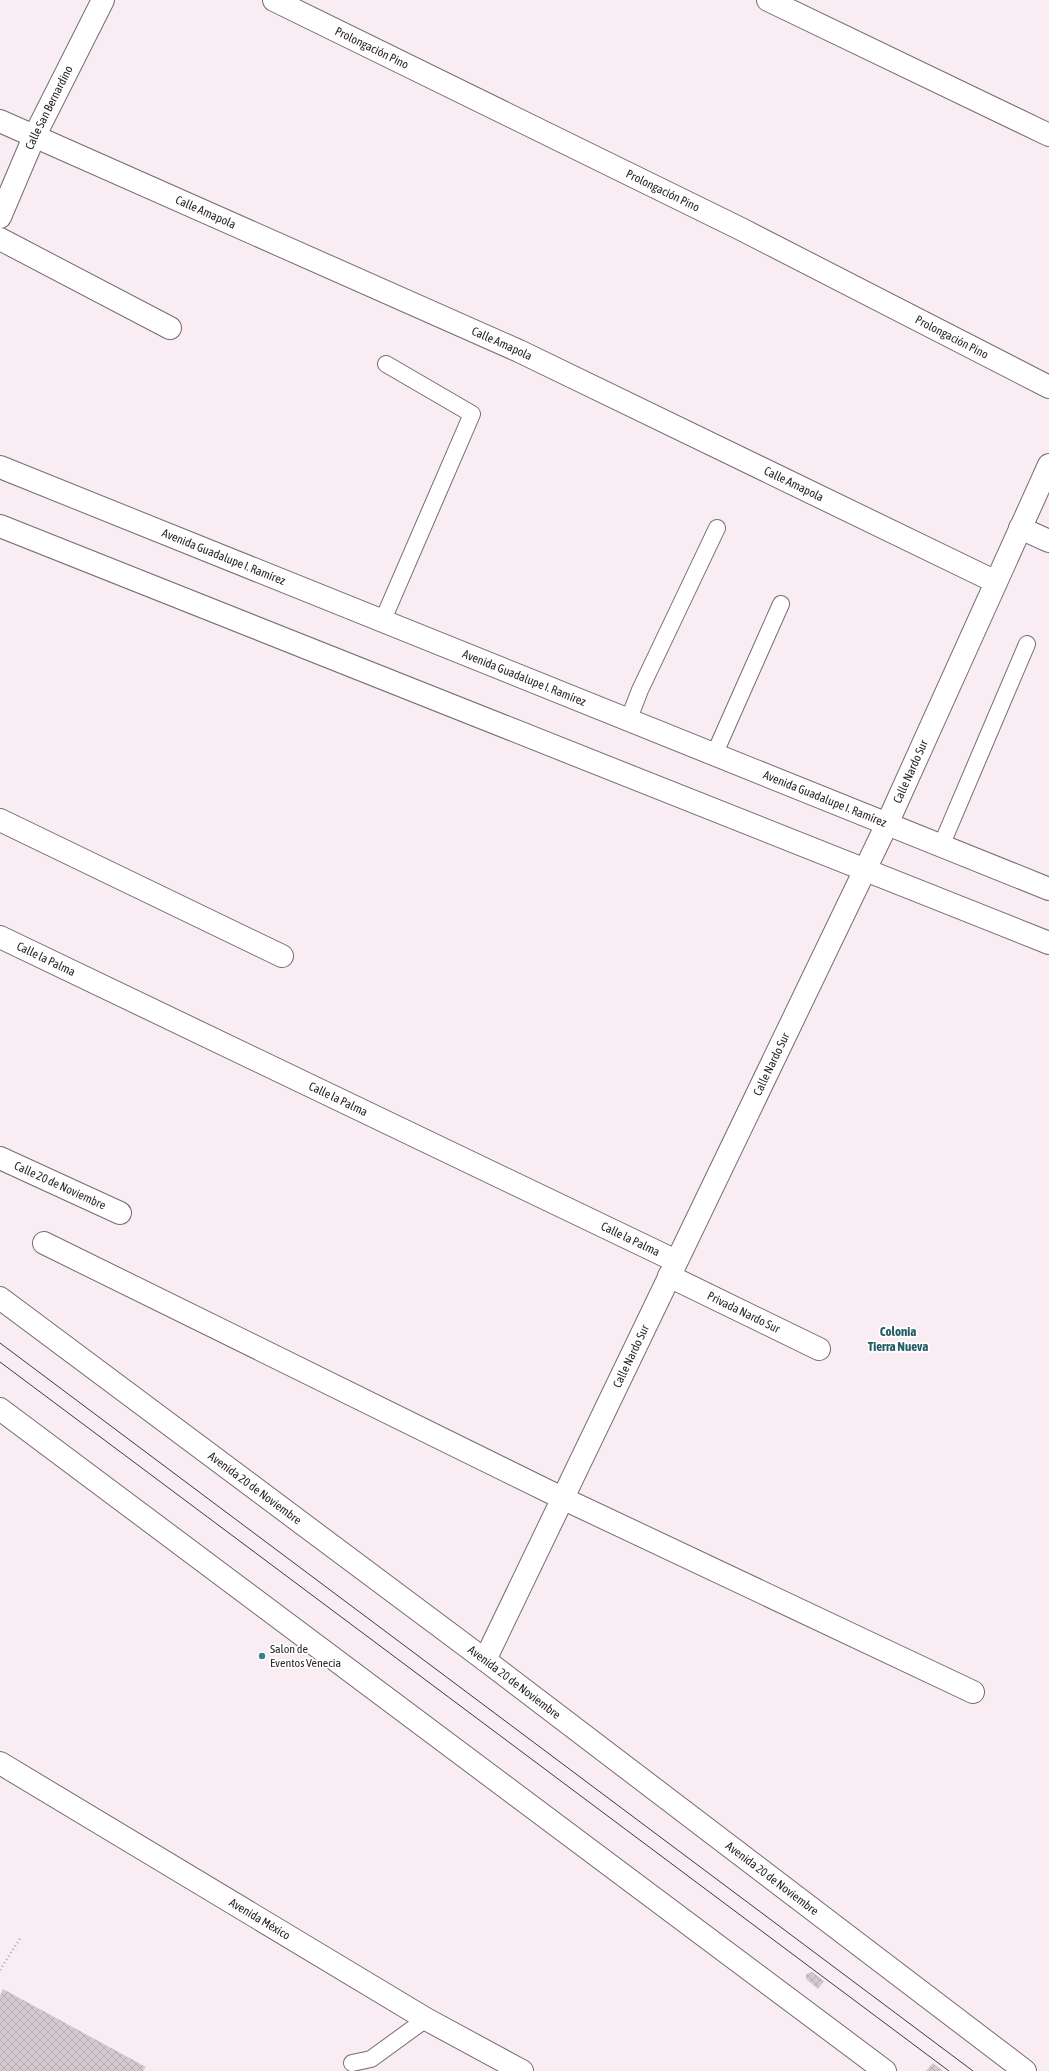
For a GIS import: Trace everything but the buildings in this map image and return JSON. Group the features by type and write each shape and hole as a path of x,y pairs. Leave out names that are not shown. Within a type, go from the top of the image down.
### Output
{"street":[{"name":"Calle San Bernardino","path":"0,217 34,138 103,0"},
{"name":"Prolongación Pino","path":"274,0 741,229 1049,387"},
{"path":"768,0 1049,135"},
{"name":"Calle Amapola","path":"0,121 34,138 518,351 996,582"},
{"path":"0,239 170,328"},
{"name":"Calle Nardo Sur","path":"484,1660 887,824 1049,465"},
{"name":"Avenida Guadalupe I. Ramírez","path":"0,467 628,721 1049,889"},
{"path":"0,526 1049,943"},
{"path":"1020,528 1049,542"},
{"path":"0,820 282,956"},
{"name":"Calle la Palma","path":"0,937 672,1268"},
{"name":"Calle 20 de Noviembre","path":"0,1158 120,1213"},
{"path":"44,1243 562,1498 973,1692"},
{"name":"Privada Nardo Sur","path":"672,1268 819,1349"},
{"name":"Avenida 20 de Noviembre","path":"0,1298 484,1660 1025,2071"},
{"path":"0,1409 388,1697 885,2071"},
{"name":"Avenida México","path":"0,1763 426,2019 522,2071"}],"lane":[{"path":"382,622 472,414 386,364"},
{"path":"628,721 640,690 717,528"},
{"path":"714,755 781,604"},
{"path":"941,846 1027,644"},
{"path":"352,2063 372,2059 426,2019"}],"path":[{"path":"0,1970 21,1937"}],"tram line":[{"path":"0,1343 973,2071"},
{"path":"0,1362 949,2071"}],"place":[{"name":"Salon de Eventos Venecia","path":"262,1656"}],"district":[{"name":"Colonia Tierra Nueva","path":"898,1338"}]}
